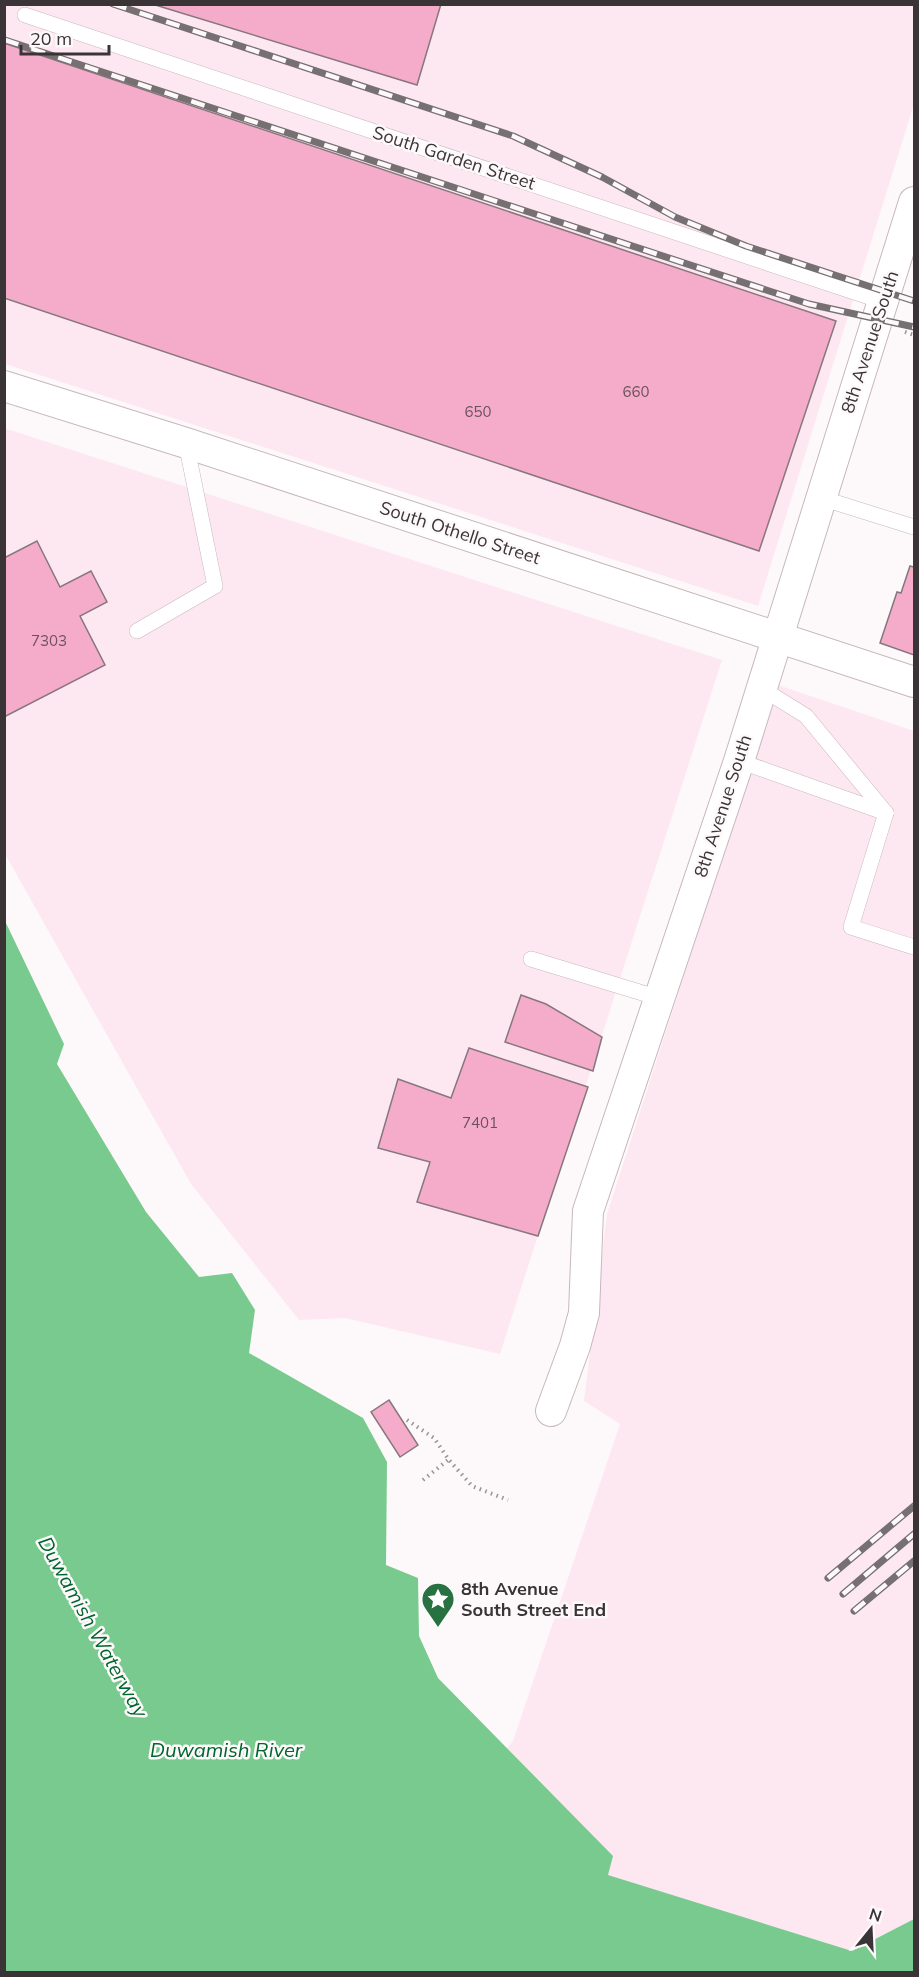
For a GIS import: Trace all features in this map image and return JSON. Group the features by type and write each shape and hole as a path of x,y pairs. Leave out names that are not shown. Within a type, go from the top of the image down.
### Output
{"street":[{"name":"8th Avenue South","path":"550,1411 575,1346 584,1313 588,1210 739,761 875,323 884,302 915,202"},
{"name":"South Othello Street","path":"4,386 186,443 915,682"}],"lane":[{"name":"South Garden Street","path":"25,15 884,302"},
{"path":"137,631 215,586 186,443"},
{"path":"821,498 915,527"},
{"path":"761,688 806,716 886,813"},
{"path":"739,761 886,813"},
{"path":"886,813 851,927 915,947"},
{"path":"531,959 659,998"}],"path":[{"path":"407,1420 434,1438 449,1460 472,1486 508,1500"},
{"path":"423,1480 448,1460"}],"shaded area":[{"path":"5,5 914,5 914,104 758,606 5,364"},
{"path":"4,428 722,660 500,1354 345,1318 299,1320 191,1184 5,854"},
{"path":"778,685 914,731 914,1919 852,1951 607,1875 507,1748 513,1741 620,1424 584,1401 607,1214"}],"water":[{"name":"Duwamish River","path":"5,921 64,1044 57,1064 146,1212 199,1277 232,1273 255,1310 249,1353 363,1418 387,1462 386,1565 418,1578 419,1636 438,1678 613,1856 608,1875 852,1951 914,1919 914,1972 5,1972"}],"building":[{"path":"152,4 441,4 417,85"},
{"path":"4,43 836,321 759,551 4,298"},
{"path":"37,541 60,587 91,571 107,602 80,616 105,665 4,717 4,558"},
{"path":"910,566 914,567 914,655 880,643 897,592 901,593"},
{"path":"521,995 546,1004 602,1037 593,1071 505,1042"},
{"path":"469,1048 588,1087 538,1236 417,1202 430,1162 378,1148 398,1079 451,1098"},
{"path":"389,1400 418,1445 400,1457 371,1412"}],"railway":[{"path":"113,4 513,136 602,177 675,217 746,246 914,301"},
{"path":"5,40 809,304 914,327"},
{"path":"828,1578 914,1506"},
{"path":"843,1594 914,1534"},
{"path":"854,1611 914,1561"}],"place":[{"name":"8th Avenue South Street End","path":"438,1628"}],"water label":[{"name":"Duwamish Waterway","path":"93,1627"}]}
